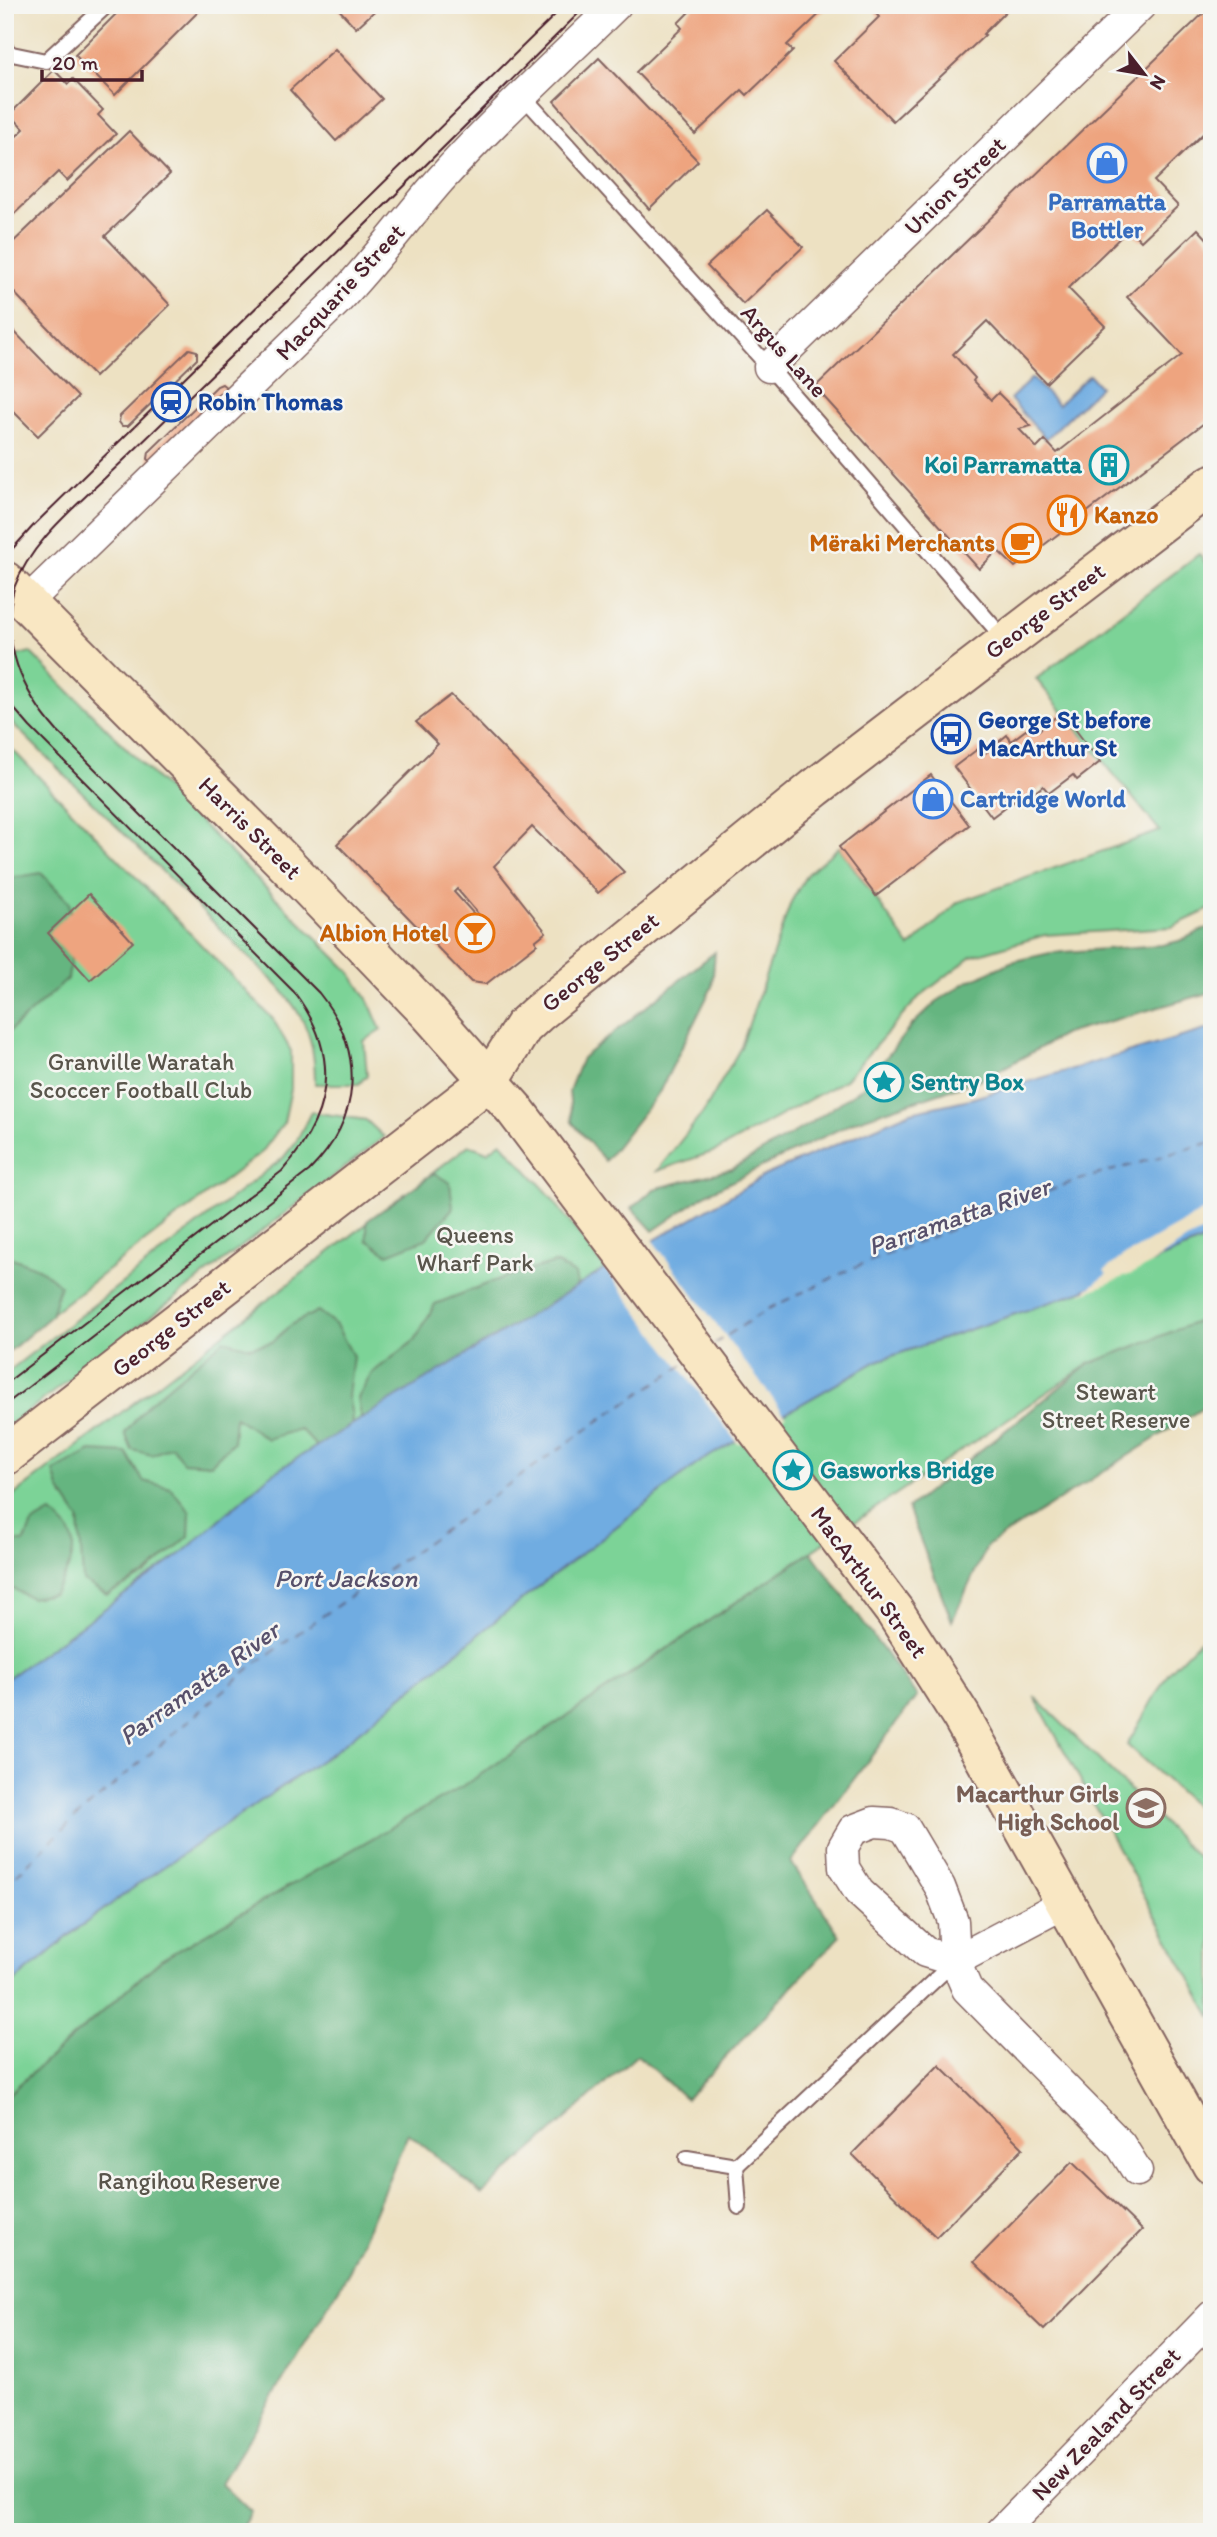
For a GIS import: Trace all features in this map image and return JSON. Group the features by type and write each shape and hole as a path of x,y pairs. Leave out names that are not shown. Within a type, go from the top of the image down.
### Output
{"main road":[{"name":"George Street","path":"5,1455 490,1080 523,1027 537,1014 815,788 1212,484"},
{"name":"Harris Street","path":"16,591 284,862 490,1080"},
{"name":"MacArthur Street","path":"490,1080 895,1612 961,1716 1212,2165"}],"street":[{"name":"Macquarie Street","path":"16,591 339,299 378,257 439,181 616,5"},
{"name":"Union Street","path":"769,368 1142,5"},
{"path":"1065,1903 955,1961 925,1952 859,1892 844,1868 843,1847 853,1830 874,1822 891,1823 905,1828 940,1887 953,1921 955,1961 967,1989 1120,2144 1137,2171"},
{"name":"New Zealand Street","path":"1000,2532 1212,2316"}],"lane":[{"path":"5,49 12,54 46,61 107,5"},
{"name":"Argus Lane","path":"523,96 769,368 1006,641"},
{"path":"738,2207 736,2166 955,1961"},
{"path":"687,2158 736,2166"}],"green space":[{"path":"1199,554 1212,572 1212,908 1172,927 1045,935 972,956 919,997 845,1080 718,1150 657,1171 705,1110 741,1047 791,902 807,874 839,847 910,947 958,902 1160,831 1036,679"},
{"path":"30,652 350,972 369,1002 381,1030 364,1041 367,1075 359,1084 315,1084 311,1043 303,1020 279,987 5,716 5,659"},
{"name":"Granville Waratah Scoccer Football Club","path":"5,742 273,1019 291,1051 291,1089 284,1122 262,1152 5,1349"},
{"path":"41,873 69,902 74,937 68,979 5,1035 5,879"},
{"path":"1212,926 1212,992 1065,1034 987,1077 858,1120 708,1193 653,1231 632,1208 654,1189 732,1169 812,1122 863,1087 911,1026 936,1002 967,982 1011,962 1050,953 1162,945 1179,941"},
{"path":"715,952 712,987 660,1091 605,1161 572,1122 569,1091 582,1058"},
{"path":"311,1112 366,1120 384,1137 5,1429 5,1374 283,1158 296,1142"},
{"name":"Queens Wharf Park","path":"501,1142 547,1192 605,1269 270,1475 181,1554 5,1680 5,1502 469,1145 487,1152"},
{"path":"434,1173 450,1183 453,1208 426,1239 388,1254 367,1240 367,1221"},
{"path":"1212,1237 1212,1318 1089,1364 468,1783 161,1960 5,2097 5,1989 77,1929 144,1880 336,1750 506,1612 701,1461 877,1361 1080,1292"},
{"path":"10,1257 38,1268 60,1285 51,1316 5,1355 5,1258"},
{"path":"555,1263 575,1274 578,1293 363,1432 358,1398 372,1373 415,1340 435,1304 505,1277"},
{"path":"318,1311 336,1325 353,1356 348,1396 352,1415 351,1432 320,1450 300,1429 267,1439 235,1417 233,1442 211,1464 183,1462 172,1446 152,1455 132,1450 125,1433 149,1403 224,1340 250,1347 272,1342 292,1324"},
{"name":"Stewart Street Reserve","path":"1212,1316 1212,1402 987,1546 952,1621 908,1508 1089,1364"},
{"path":"91,1451 127,1453 143,1481 171,1488 190,1512 189,1536 145,1575 107,1595 83,1581 79,1519 59,1489 54,1471"},
{"path":"51,1513 71,1536 71,1562 54,1594 31,1598 5,1585 5,1541 24,1542 32,1524"},
{"name":"Rangihou Reserve","path":"811,1552 917,1696 791,1862 840,1936 686,2099 637,2055 482,2194 408,2133 350,2270 221,2483 251,2512 239,2532 5,2532 5,2097 161,1960 468,1783"},
{"path":"1212,1628 1212,1821 1127,1745 1168,1673"},
{"path":"1034,1696 1212,1871 1212,2018"}],"water":[{"path":"1089,375 1100,387 1046,439 1010,399 1032,378 1058,405"},
{"name":"Port Jackson","path":"1212,1028 1212,1237 1080,1292 877,1361 701,1461 506,1612 336,1750 144,1880 77,1929 5,1989 5,1680 181,1554 270,1475 605,1269 766,1175 911,1112 970,1099"}],"pier":[{"path":"1212,1206 1212,1228 1188,1239 1141,1270 1080,1295 1107,1274 1104,1271 1122,1257"},
{"path":"650,1237 786,1416 738,1444 603,1266"}],"building":[{"path":"125,5 205,5 115,95 75,55"},
{"path":"335,5 381,5 356,28"},
{"path":"696,5 829,5 787,45 793,51 747,95 742,90 695,134 636,72 682,28 678,23"},
{"path":"873,5 1012,5 983,34 985,35 893,121 834,61 879,17 871,8"},
{"path":"1212,5 1212,125 1154,181 1178,206 1141,241 1129,229 1068,288 1105,326 1046,383 987,321 953,354 991,400 998,393 1031,426 1019,429 1037,448 1045,440 1057,453 1182,355 1127,297 1198,229 1212,244 1212,417 1015,567 996,549 979,569 815,387"},
{"path":"335,49 382,99 336,141 290,90"},
{"path":"599,58 698,161 649,209 554,101"},
{"path":"54,70 68,84 73,79 103,110 98,115 116,134 67,181 58,172 5,223 5,147 24,129 10,114"},
{"path":"129,131 170,174 105,236 170,305 95,377 5,283 5,250"},
{"path":"767,210 803,247 743,304 707,266"},
{"path":"5,322 78,397 38,436 5,403"},
{"path":"189,349 197,351 197,359 128,426 122,426 119,422 120,416"},
{"path":"222,384 227,388 151,462 148,459 149,452"},
{"path":"451,695 624,872 598,893 532,827 494,866 546,932 535,941 537,944 486,984 471,982 337,844 438,744 416,722","holes":["457,889 485,922 483,924 454,892"]},
{"path":"1062,712 1100,762 1077,780 1073,775 1049,793 1043,786 1020,804 1016,799 992,817 954,767 979,748 984,754 1007,735 1011,741 1035,723 1039,730"},
{"path":"931,775 969,825 876,896 839,847"},
{"path":"89,894 133,942 90,980 48,933"},
{"path":"939,2065 1023,2148 936,2237 852,2154"},
{"path":"1072,2162 1142,2230 1044,2330 974,2262"}],"ferry route":[{"path":"714,1344 768,1309 855,1267 1072,1182 1212,1142"},
{"path":"5,1886 74,1819 256,1663 607,1415 683,1365"}],"tram line":[{"path":"5,557 34,525 565,5"},
{"path":"5,1405 309,1171 327,1151 340,1129 348,1107 351,1084 345,1038 319,993 57,731 34,700 24,683 12,647 10,608 14,588 31,556 68,513 297,292 587,5"},
{"path":"5,698 30,727 294,992 309,1015 319,1038 325,1083 321,1106 312,1128 282,1171 5,1384"}],"place":[{"name":"Parramatta Bottler","path":"1107,163"},
{"name":"Robin Thomas","path":"171,402"},
{"name":"Koi Parramatta","path":"1109,465"},
{"name":"Kanzo","path":"1067,515"},
{"name":"Mëraki Merchants","path":"1022,543"},
{"name":"George St before MacArthur St","path":"951,734"},
{"name":"Cartridge World","path":"933,799"},
{"name":"Albion Hotel","path":"475,933"},
{"name":"Sentry Box","path":"884,1082"},
{"name":"Gasworks Bridge","path":"793,1470"},
{"name":"Macarthur Girls High School","path":"1146,1808"}],"water label":[{"name":"Parramatta River","path":"959,1216"},
{"name":"Parramatta River","path":"199,1683"}]}
